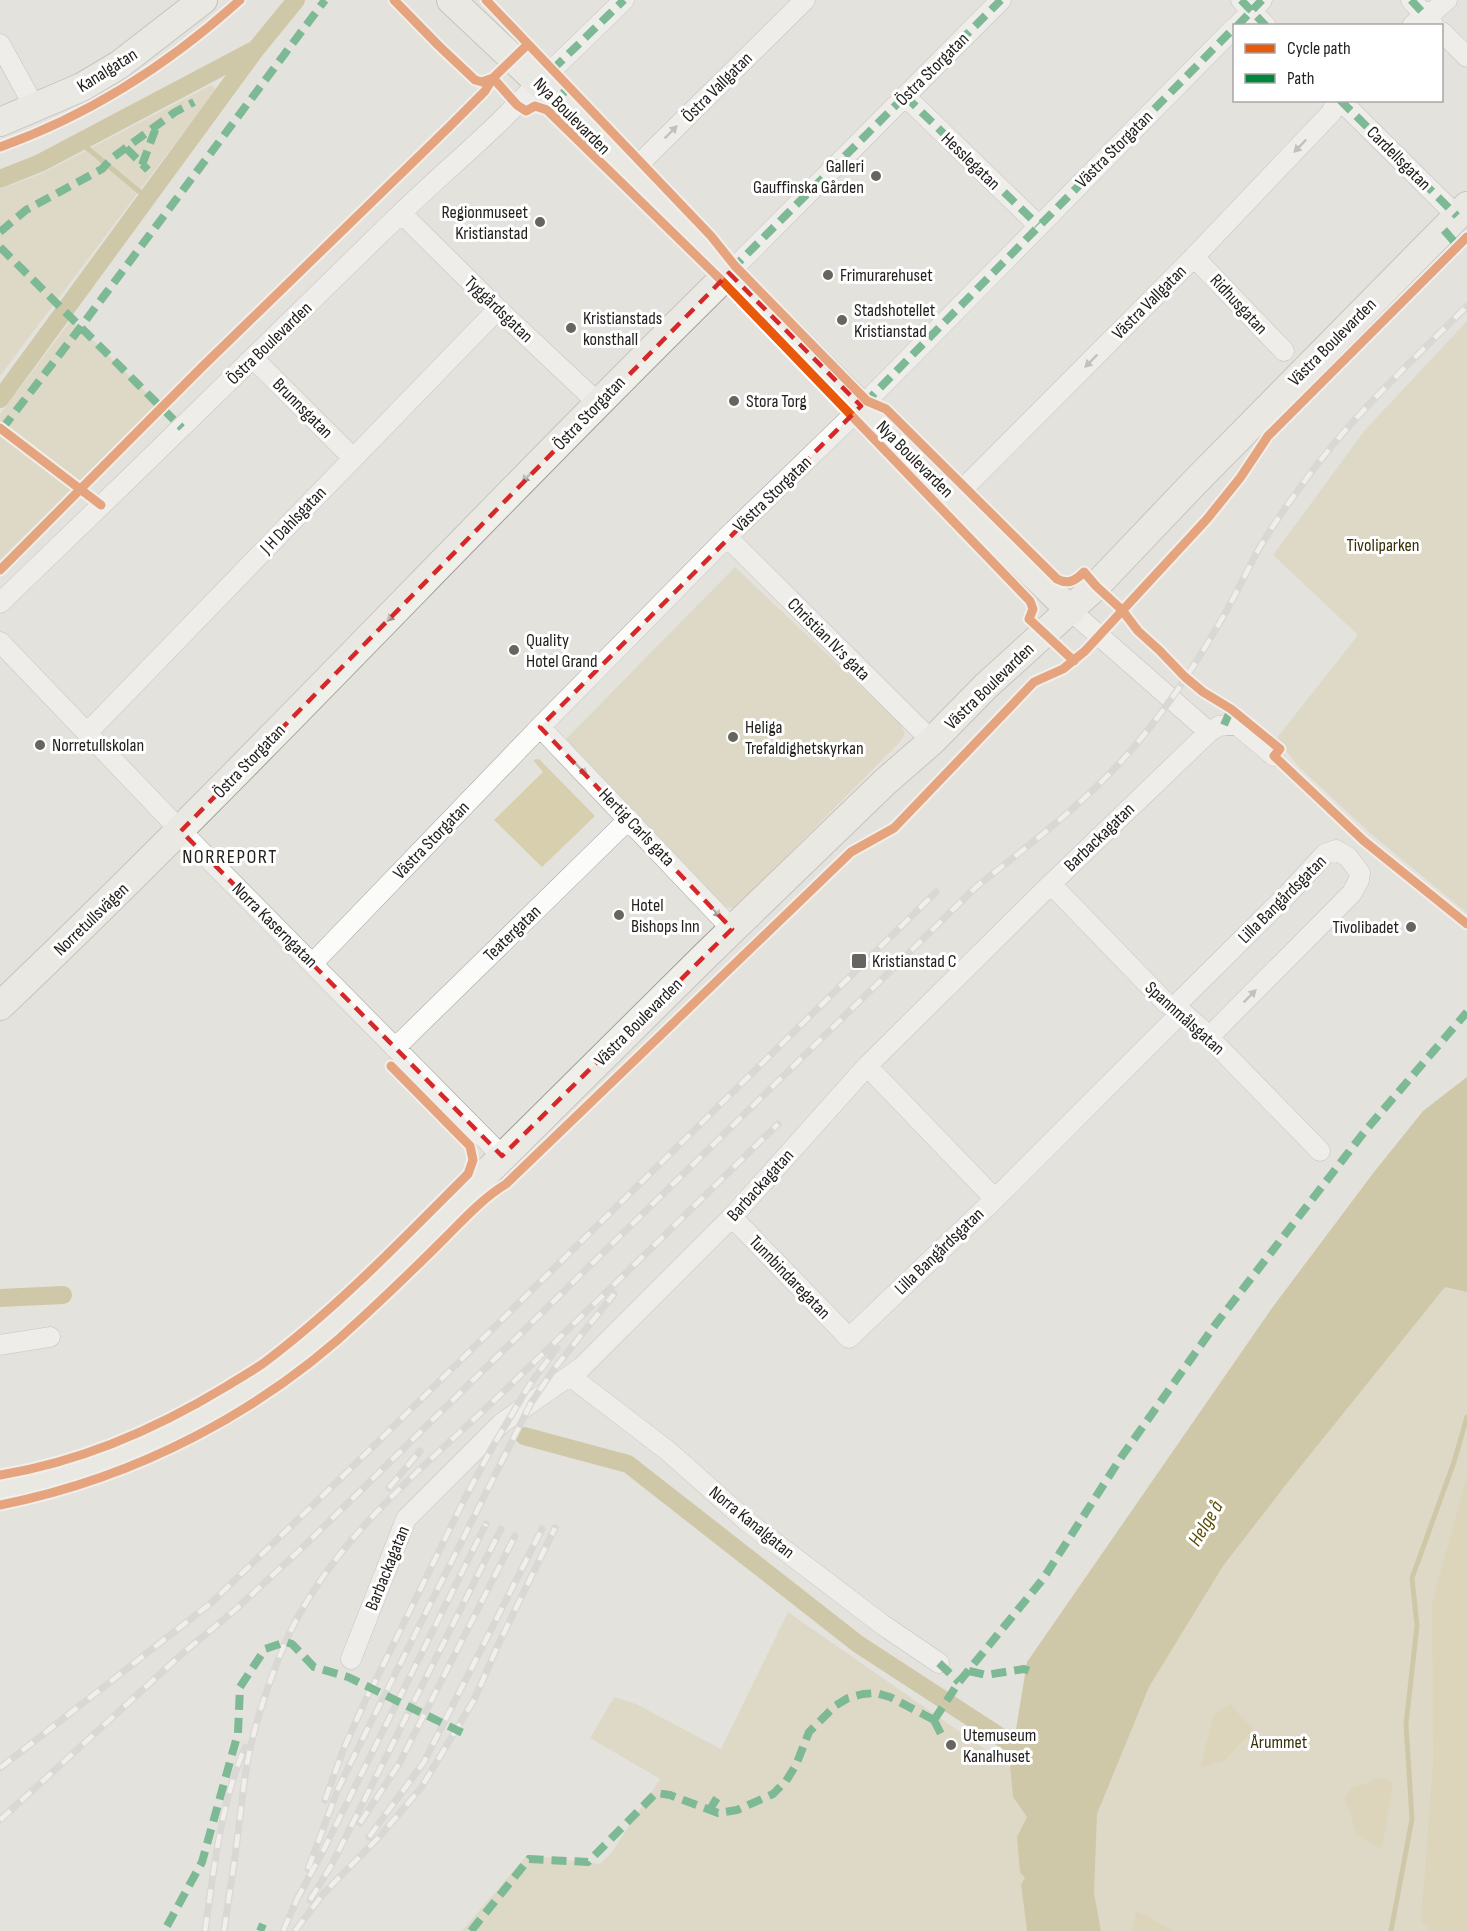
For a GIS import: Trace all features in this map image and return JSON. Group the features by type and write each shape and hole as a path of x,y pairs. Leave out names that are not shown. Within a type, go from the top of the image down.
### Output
{"street":[{"name":"Nya Boulevarden","path":"451,0 545,76 630,173 954,498 1071,611 1209,732"},
{"name":"Östra Boulevarden","path":"0,603 624,0"},
{"name":"Östra Vallgatan","path":"630,173 805,0"},
{"name":"Östra Storgatan","path":"181,831 598,404 1001,0"},
{"path":"1421,16 1435,10 1447,0"},
{"path":"1251,4 1265,24"},
{"name":"Västra Storgatan","path":"1238,24 1251,4"},
{"name":"Kanalgatan","path":"0,122 82,87 119,65 186,5"},
{"name":"Västra Storgatan","path":"313,963 727,537 861,406 1233,30"},
{"path":"1443,33 1467,57"},
{"path":"0,44 35,108"},
{"name":"Hesslegatan","path":"905,96 1038,225"},
{"name":"Västra Vallgatan","path":"954,498 1194,257 1331,114 1337,102"},
{"name":"Cardellsgatan","path":"1340,102 1462,211"},
{"name":"Västra Boulevarden","path":"0,1493 30,1488 82,1473 189,1427 243,1397 318,1340 732,929 885,782 932,741 994,679 1071,611 1462,211"},
{"name":"Tyggårdsgatan","path":"401,213 598,404"},
{"name":"Ridhusgatan","path":"1194,257 1284,351"},
{"name":"J H Dahlsgatan","path":"88,732 498,309"},
{"name":"Brunnsgatan","path":"254,359 353,458"},
{"name":"Christian IV:s gata","path":"727,537 932,741"},
{"name":"Norra Kaserngatan","path":"0,642 181,831 502,1156"},
{"path":"1209,732 1219,726 1236,724 1274,756"},
{"name":"Hertig Carls gata","path":"540,727 732,929"},
{"name":"Barbackagatan","path":"351,1659 406,1519 502,1423 582,1367 732,1217 867,1066 1209,732"},
{"name":"Teatergatan","path":"395,1048 629,819"},
{"name":"Norretullsvägen","path":"0,1006 181,831"},
{"name":"Lilla Bangårdsgatan","path":"849,1338 995,1199 1325,854 1336,850 1348,857 1360,873 1352,893 1209,1037"},
{"name":"Spannmålsgatan","path":"1051,884 1166,1003 1178,1010 1209,1037 1320,1151"},
{"path":"867,1066 995,1199"},
{"name":"Tunnbindaregatan","path":"732,1217 849,1338"},
{"path":"0,1345 50,1337"},
{"name":"Norra Kanalgatan","path":"570,1376 668,1451 749,1523 883,1625 939,1663"}],"highlighted area":[{"path":"729,273 861,406 540,727 732,929 502,1156 181,831"}],"green space":[{"path":"211,85 216,89 0,376 0,189 43,173"},
{"path":"72,319 162,408 0,570 0,414"},
{"name":"Tivoliparken","path":"1467,321 1467,913 1371,834 1300,768 1276,739 1358,635 1273,555 1365,430"},
{"path":"735,567 901,724 905,734 900,742 737,906 731,908 722,906 563,742"},
{"path":"539,759 595,816 542,867 494,820 543,772 533,760"},
{"name":"Årummet","path":"1467,1175 1467,1931 462,1931 527,1855 600,1864 612,1852 660,1779 590,1738 614,1697 636,1704 721,1749 788,1612 1055,1798"}],"shaded area":[{"path":"1467,1476 1467,1931 1431,1931 1421,1921 1433,1763 1432,1603"},
{"path":"1230,1704 1254,1730 1224,1761 1200,1768 1213,1716"},
{"path":"1382,1777 1393,1784 1382,1850 1357,1834 1344,1798 1352,1788"},
{"path":"1137,1911 1175,1931 1131,1931"}],"water":[{"name":"Helge å","path":"1467,1077 1467,1292 1445,1287 1288,1482 1223,1566 1149,1687 1097,1814 1094,1893 1101,1931 1027,1931 1021,1884 1025,1878 1020,1872 1017,1837 1027,1817 1013,1797 1010,1766 1027,1662 1272,1308 1374,1172 1423,1111"}],"waterway":[{"path":"0,399 256,49 296,0"},
{"path":"0,179 40,163 252,51"},
{"path":"80,142 147,198"},
{"path":"0,1298 63,1295"},
{"path":"1391,1931 1412,1819 1406,1724 1417,1626 1412,1578 1454,1462 1467,1417"},
{"path":"524,1436 628,1464 858,1644 1013,1745"}],"railway":[{"path":"0,1820 302,1548 976,887 1061,819 1101,782 1138,742 1182,684 1225,614 1267,535 1322,458 1382,391 1467,306"},
{"path":"0,1768 211,1603 936,892"},
{"path":"224,1931 246,1772 256,1726 285,1643 304,1606 327,1571 380,1508 536,1361 778,1124"},
{"path":"308,1869 338,1789 531,1403 554,1369 614,1294"},
{"path":"370,1692 493,1446 530,1384 557,1348"},
{"path":"389,1488 420,1451"},
{"path":"296,1901 486,1524"},
{"path":"295,1931 323,1894 381,1835 421,1788 474,1700 555,1528"},
{"path":"310,1900 331,1866 501,1529"},
{"path":"369,1837 424,1762 542,1529"},
{"path":"360,1823 399,1764 515,1536"},
{"path":"325,1800 344,1748 371,1688"},
{"path":"205,1931 224,1815 236,1769 245,1747"},
{"path":"283,1931 299,1895"}],"marked path":[{"path":"2,429 325,0"},
{"path":"552,70 624,0"},
{"path":"731,270 1001,0"},
{"path":"1241,0 1264,24"},
{"path":"1239,24 1262,0"},
{"path":"1411,0 1424,14"},
{"path":"864,404 1233,29"},
{"path":"547,110 569,87"},
{"path":"905,96 1038,225"},
{"path":"0,232 26,210 102,169 112,158 175,112 194,102"},
{"path":"1342,102 1457,216"},
{"path":"142,165 157,125"},
{"path":"126,148 148,170"},
{"path":"1444,230 1458,246"},
{"path":"0,247 182,428"},
{"path":"1224,725 1231,709"},
{"path":"934,1720 959,1682 1043,1579 1122,1456 1215,1325 1365,1131 1467,1012"},
{"path":"167,1926 202,1862 238,1733 240,1687 265,1649 286,1642 292,1644 314,1667 348,1677 465,1734"},
{"path":"939,1663 959,1682"},
{"path":"969,1671 986,1675 1024,1669 1036,1673"},
{"path":"471,1931 529,1859 588,1862 656,1793 670,1795 718,1813 737,1810 773,1794 786,1781 796,1765 809,1732 835,1706 848,1698 876,1693 890,1697 934,1720"},
{"path":"934,1720 941,1734"},
{"path":"709,1811 720,1793"},
{"path":"260,1931 263,1924"}],"cycle path":[{"path":"0,147 65,120 127,86 185,45 240,0"},
{"path":"394,0 475,80 482,82 493,78 517,105 526,111 535,106 547,110 721,280 1030,601 1033,609 1029,619 1074,661"},
{"path":"486,0 711,236 735,266 867,401 886,409 1057,579 1065,582 1071,581 1084,572 1122,610 1138,631 1185,677 1203,692 1231,709 1280,749 1274,756 1364,841 1467,924"},
{"path":"0,570 201,368 448,128 485,91 493,78 527,45"},
{"path":"0,1505 100,1478 148,1459 240,1411 283,1383 324,1351 363,1317 474,1209 506,1184 851,852 894,828 1034,682 1063,669 1085,651 1207,519 1240,478 1268,436 1467,237"},
{"path":"0,428 101,505"},
{"path":"0,1475 60,1462 118,1441 174,1416 256,1368 292,1341 345,1295 468,1174 473,1160 470,1146 391,1066"}],"place":[{"name":"Galleri Gauffinska Gården","path":"876,176"},
{"name":"Regionmuseet Kristianstad","path":"540,222"},
{"name":"Frimurarehuset","path":"828,275"},
{"name":"Stadshotellet Kristianstad","path":"842,320"},
{"name":"Kristianstads konsthall","path":"571,328"},
{"name":"Stora Torg","path":"734,401"},
{"name":"Quality Hotel Grand","path":"514,650"},
{"name":"Heliga Trefaldighetskyrkan","path":"733,737"},
{"name":"Norretullskolan","path":"40,745"},
{"name":"Hotel Bishops Inn","path":"619,915"},
{"name":"Tivolibadet","path":"1411,927"},
{"name":"Kristianstad C","path":"859,961"},
{"name":"Utemuseum Kanalhuset","path":"951,1745"}],"district":[{"name":"NORREPORT","path":"230,856"}]}
